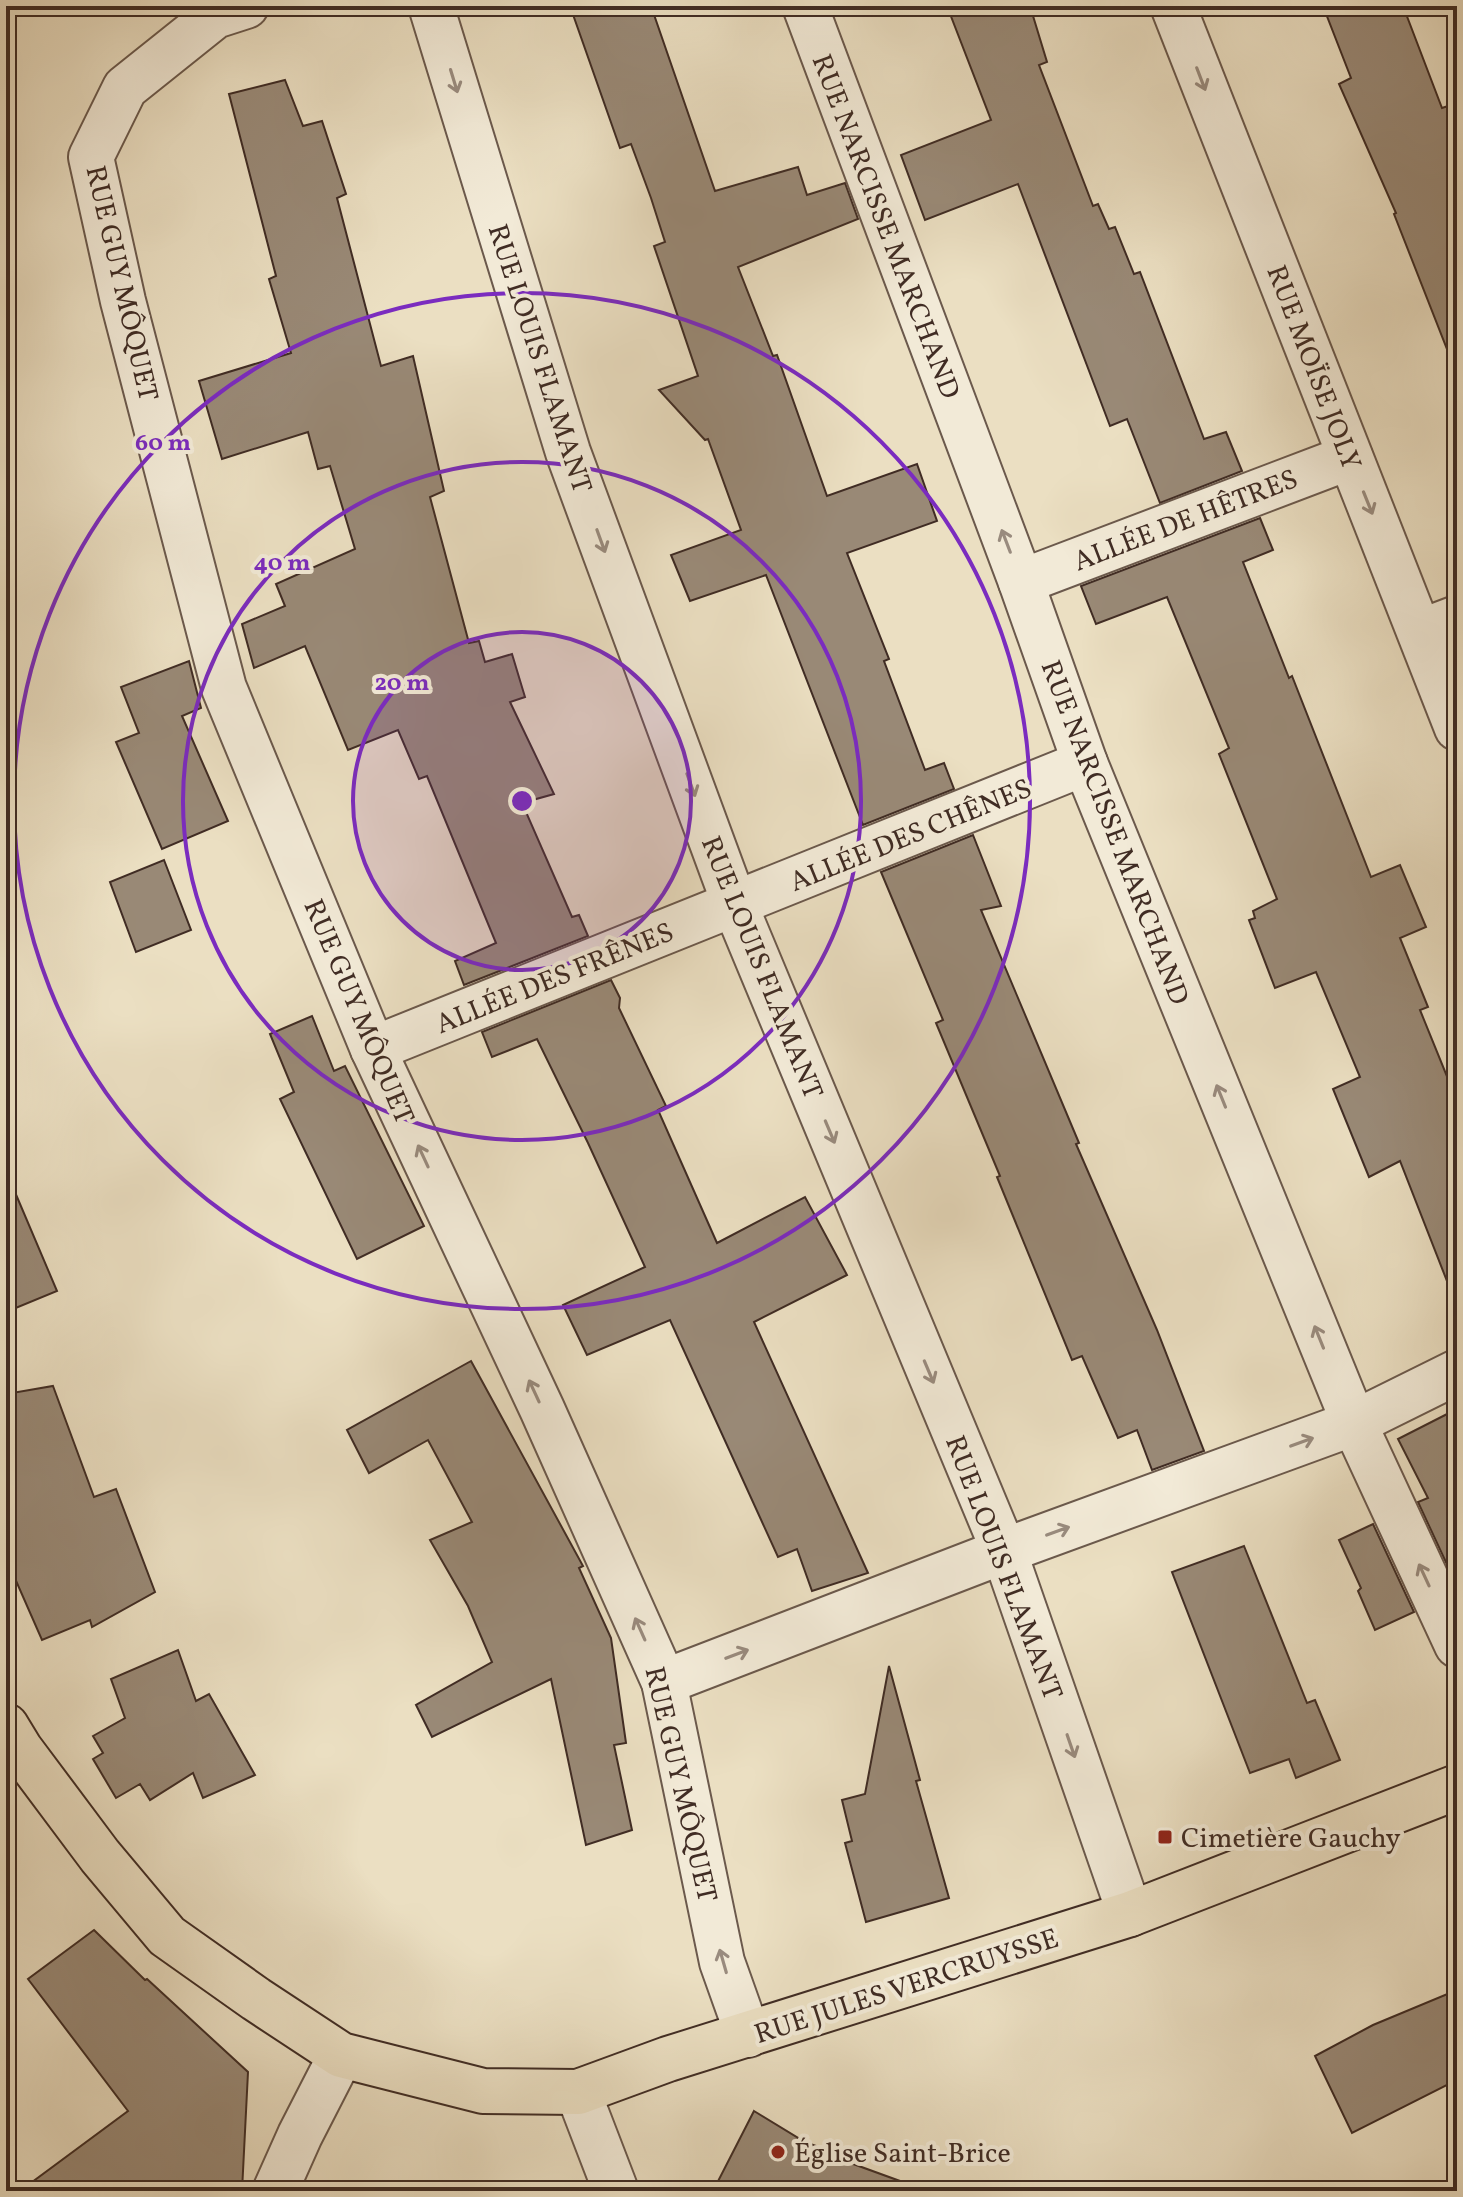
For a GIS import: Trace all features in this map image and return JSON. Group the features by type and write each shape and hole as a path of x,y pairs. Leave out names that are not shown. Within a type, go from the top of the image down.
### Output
{"main road":[{"name":"RUE JULES VERCRUYSSE","path":"6,1726 100,1856 167,1936 341,2055 483,2091 578,2092 668,2059 1130,1914 1457,1787"}],"street":[{"name":"RUE LOUIS FLAMANT","path":"431,6 568,452 735,905 1004,1551 1130,1914"},
{"name":"RUE NARCISSE MARCHAND","path":"805,6 1021,582 1085,763 1354,1423 1457,1645"},
{"name":"RUE MOÏSE JOLY","path":"1173,6 1350,457 1438,625 1457,728"},
{"name":"RUE GUY MÔQUET","path":"224,9 125,88 91,157 123,301 224,688 373,1049 542,1409 664,1682 722,1962 748,2035"},
{"name":"ALLÉE DE HÊTRES","path":"1021,582 1350,457"},
{"name":"ALLÉE DES CHÊNES","path":"735,905 1085,763"},
{"name":"ALLÉE DES FRÊNES","path":"373,1049 735,905"},
{"path":"664,1682 1004,1551 1354,1423 1457,1372"},
{"path":"275,2191 341,2055"},
{"path":"578,2092 616,2191"}],"building":[{"path":"570,6 651,6 715,191 798,167 807,195 845,183 858,219 738,267 773,356 777,355 827,496 917,464 937,521 847,553 889,659 884,661 925,770 944,763 954,789 863,825 766,575 690,601 671,555 741,530 708,439 705,440 659,390 698,376 654,246 665,242 651,198 631,144 620,148"},
{"path":"947,6 1030,6 1047,62 1039,65 1093,206 1098,204 1109,229 1115,227 1134,274 1140,272 1204,439 1226,432 1242,471 1160,503 1127,419 1110,426 1018,184 925,220 901,155 991,120"},
{"path":"1323,6 1403,6 1442,108 1448,106 1457,130 1457,366 1454,367 1396,213 1339,84 1351,78"},
{"path":"285,80 303,126 322,121 346,194 337,198 381,366 413,356 444,491 430,497 469,643 479,641 485,662 512,654 525,697 510,702 554,794 522,803 572,917 579,915 588,936 464,985 455,961 496,943 427,776 419,779 398,730 348,750 305,646 254,668 242,624 285,606 276,584 355,549 330,466 318,469 308,432 222,459 199,381 291,353 269,279 276,276 229,94"},
{"path":"1260,518 1273,550 1243,562 1289,678 1292,676 1371,877 1400,865 1426,927 1400,938 1428,1007 1420,1010 1457,1101 1457,1298 1454,1299 1400,1161 1369,1177 1333,1089 1360,1077 1316,972 1275,988 1249,920 1255,918 1253,911 1277,899 1219,754 1229,748 1167,597 1096,624 1081,586"},
{"path":"189,661 201,708 182,716 228,821 162,849 116,742 139,733 121,687"},
{"path":"973,835 1001,906 981,910 1079,1143 1076,1144 1157,1330 1204,1451 1152,1470 1137,1430 1118,1438 1082,1356 1072,1360 936,1023 943,1020 881,872"},
{"path":"164,860 191,930 136,952 110,882"},
{"path":"611,980 620,998 619,1008 666,1106 658,1110 717,1243 805,1197 847,1275 754,1322 868,1573 812,1591 797,1549 778,1557 670,1320 587,1355 563,1305 645,1267 537,1039 492,1057 482,1032"},
{"path":"312,1016 334,1071 345,1066 424,1226 357,1259 280,1099 294,1092 270,1034"},
{"path":"6,1171 57,1291 6,1312"},
{"path":"471,1361 583,1566 579,1568 611,1638 626,1743 614,1745 632,1830 586,1845 551,1679 432,1737 416,1705 492,1662 468,1606 430,1540 472,1522 428,1440 369,1473 347,1430"},
{"path":"53,1386 94,1497 116,1489 155,1592 92,1627 90,1620 42,1640 6,1558 6,1394"},
{"path":"1457,1409 1457,1586 1418,1502 1428,1498 1398,1439"},
{"path":"1373,1524 1414,1612 1375,1630 1358,1591 1361,1588 1339,1540"},
{"path":"1244,1546 1307,1703 1315,1700 1340,1760 1296,1778 1289,1759 1250,1773 1172,1572"},
{"path":"178,1650 196,1701 209,1694 255,1775 203,1798 193,1773 150,1800 140,1784 116,1798 93,1759 103,1753 93,1736 125,1718 111,1679"},
{"path":"889,1666 920,1780 916,1781 949,1898 866,1922 845,1843 852,1841 842,1800 865,1794"},
{"path":"94,1930 248,2072 242,2191 20,2191 128,2111 28,1979"},
{"path":"1457,1990 1457,2080 1352,2133 1315,2056 1373,2025"},
{"name":"Église Saint-Brice","path":"754,2111 805,2142 824,2149 823,2153 911,2185 910,2191 713,2191"}],"place":[{"name":"Cimetière Gauchy","path":"1165,1837"},
{"name":"Église Saint-Brice","path":"778,2152"}]}
